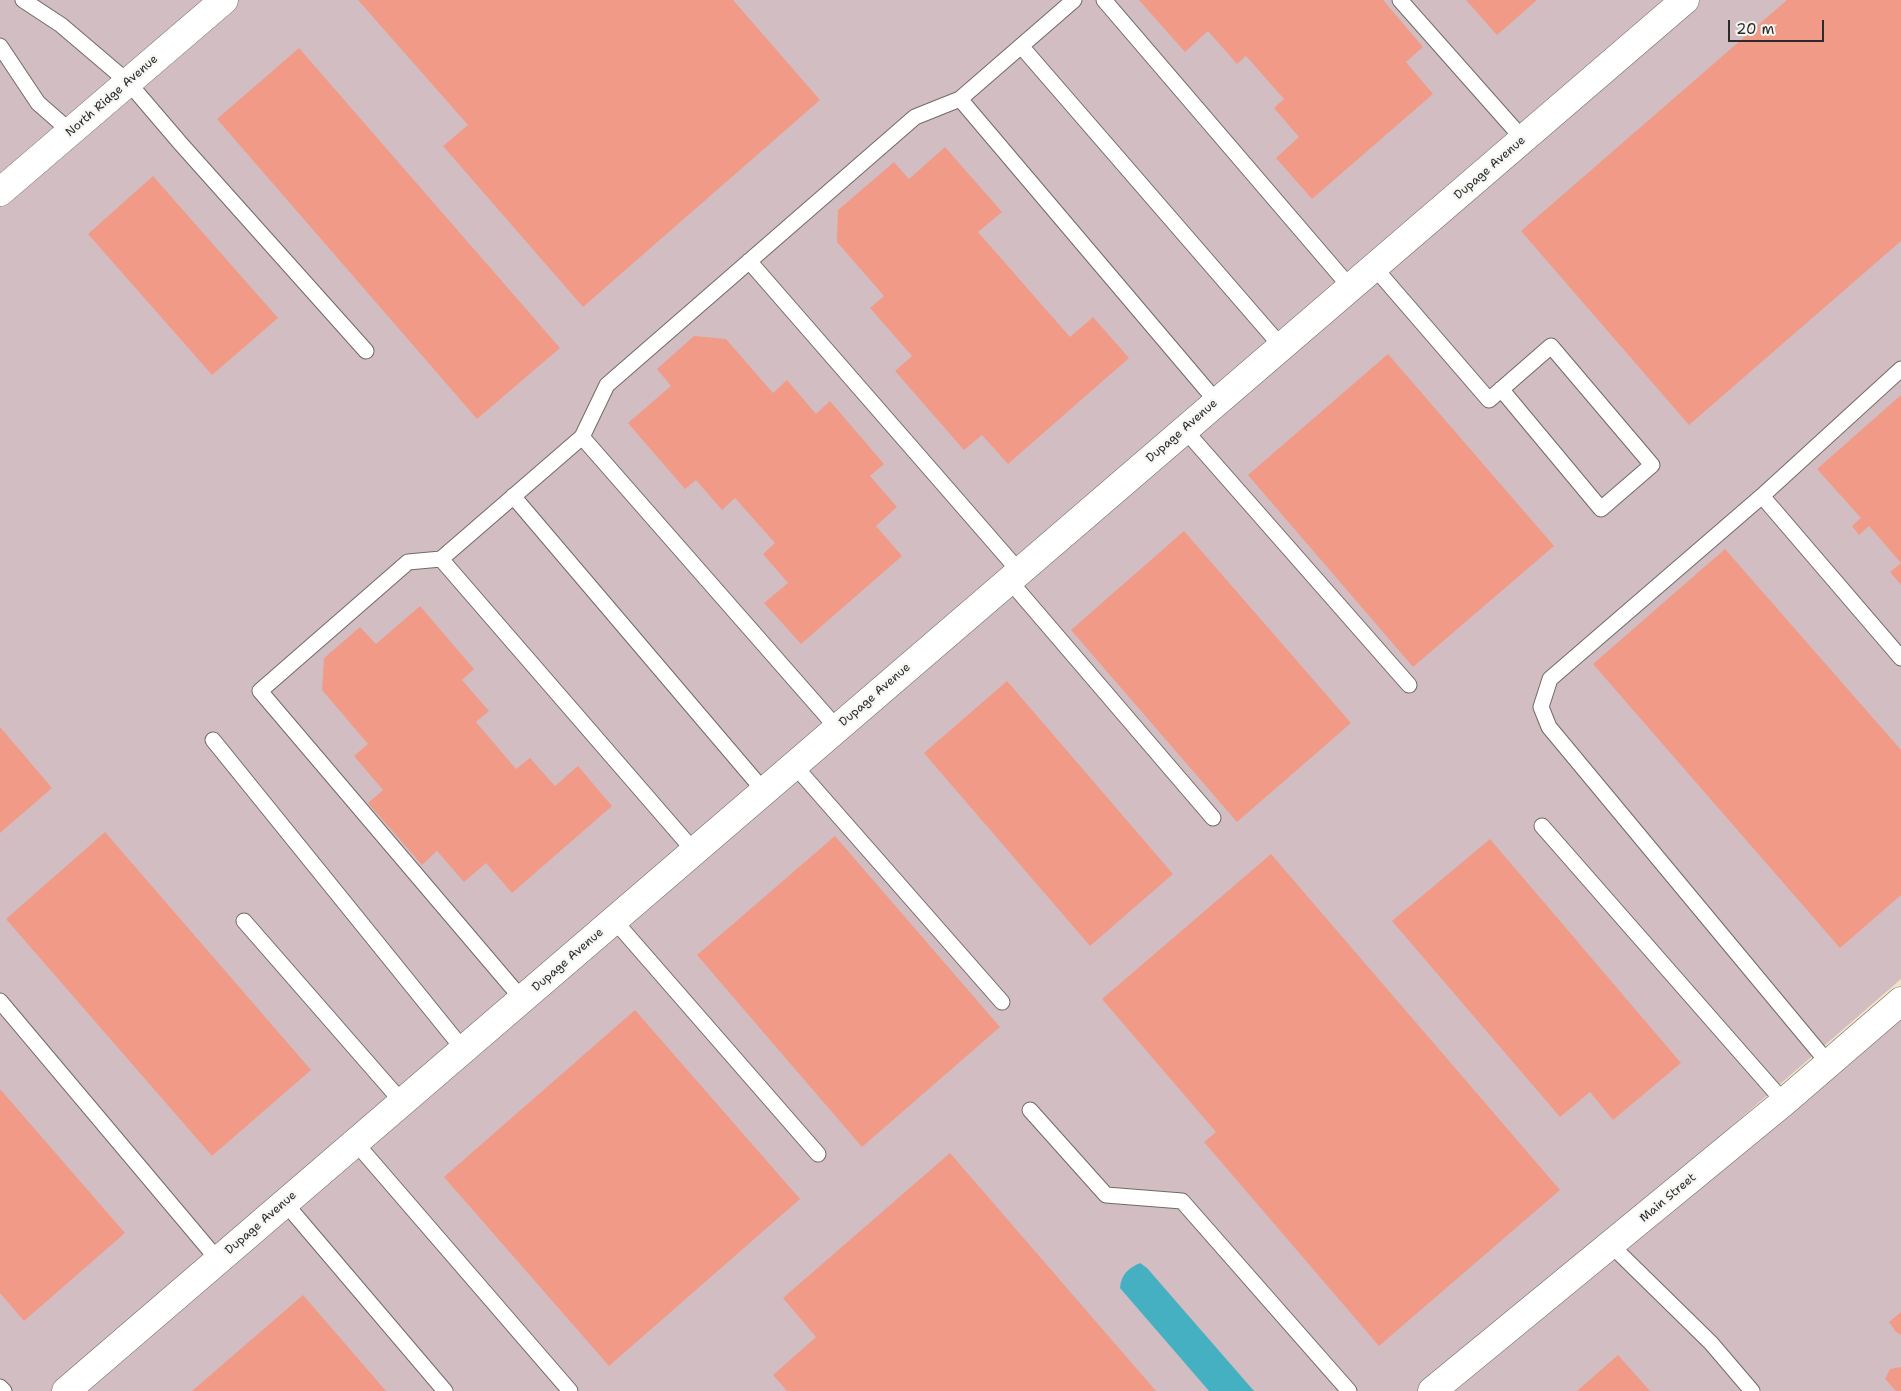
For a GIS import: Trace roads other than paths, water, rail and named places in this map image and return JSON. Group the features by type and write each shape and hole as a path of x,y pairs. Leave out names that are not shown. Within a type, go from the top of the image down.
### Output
{"street":[{"name":"North Ridge Avenue","path":"0,192 224,0"},
{"name":"Dupage Avenue","path":"66,1391 1685,0"},
{"name":"Main Street","path":"1432,1391 1784,1102 1901,1001"}],"lane":[{"path":"23,0 61,25 128,82 366,351"},
{"path":"522,999 260,692 408,562 441,559 582,437 607,385 915,117 960,99 1074,0"},
{"path":"1104,0 1350,287"},
{"path":"1400,0 1523,139"},
{"path":"0,46 38,103 71,132"},
{"path":"1020,46 1281,346"},
{"path":"960,99 1216,401"},
{"path":"749,261 1014,575 1213,818"},
{"path":"1374,267 1489,400 1501,389 1551,346 1652,465 1601,508 1501,389"},
{"path":"1829,1064 1549,727 1541,707 1550,679 1762,496 1901,369"},
{"path":"1184,429 1409,685"},
{"path":"582,437 837,728"},
{"path":"513,496 764,791"},
{"path":"1762,496 1901,658"},
{"path":"441,559 694,851"},
{"path":"213,740 463,1049"},
{"path":"794,765 1002,1002"},
{"path":"1542,826 1784,1102"},
{"path":"614,920 818,1154"},
{"path":"244,921 402,1102"},
{"path":"0,1001 218,1260"},
{"path":"1030,1110 1106,1195 1182,1201 1349,1391"},
{"path":"356,1142 570,1391"},
{"path":"285,1203 445,1391"},
{"path":"1611,1245 1711,1343 1752,1391"},
{"path":"0,1386 4,1391"}],"water":[{"path":"1140,1263 1147,1268 1254,1391 1209,1391 1120,1288 1126,1272"}]}
